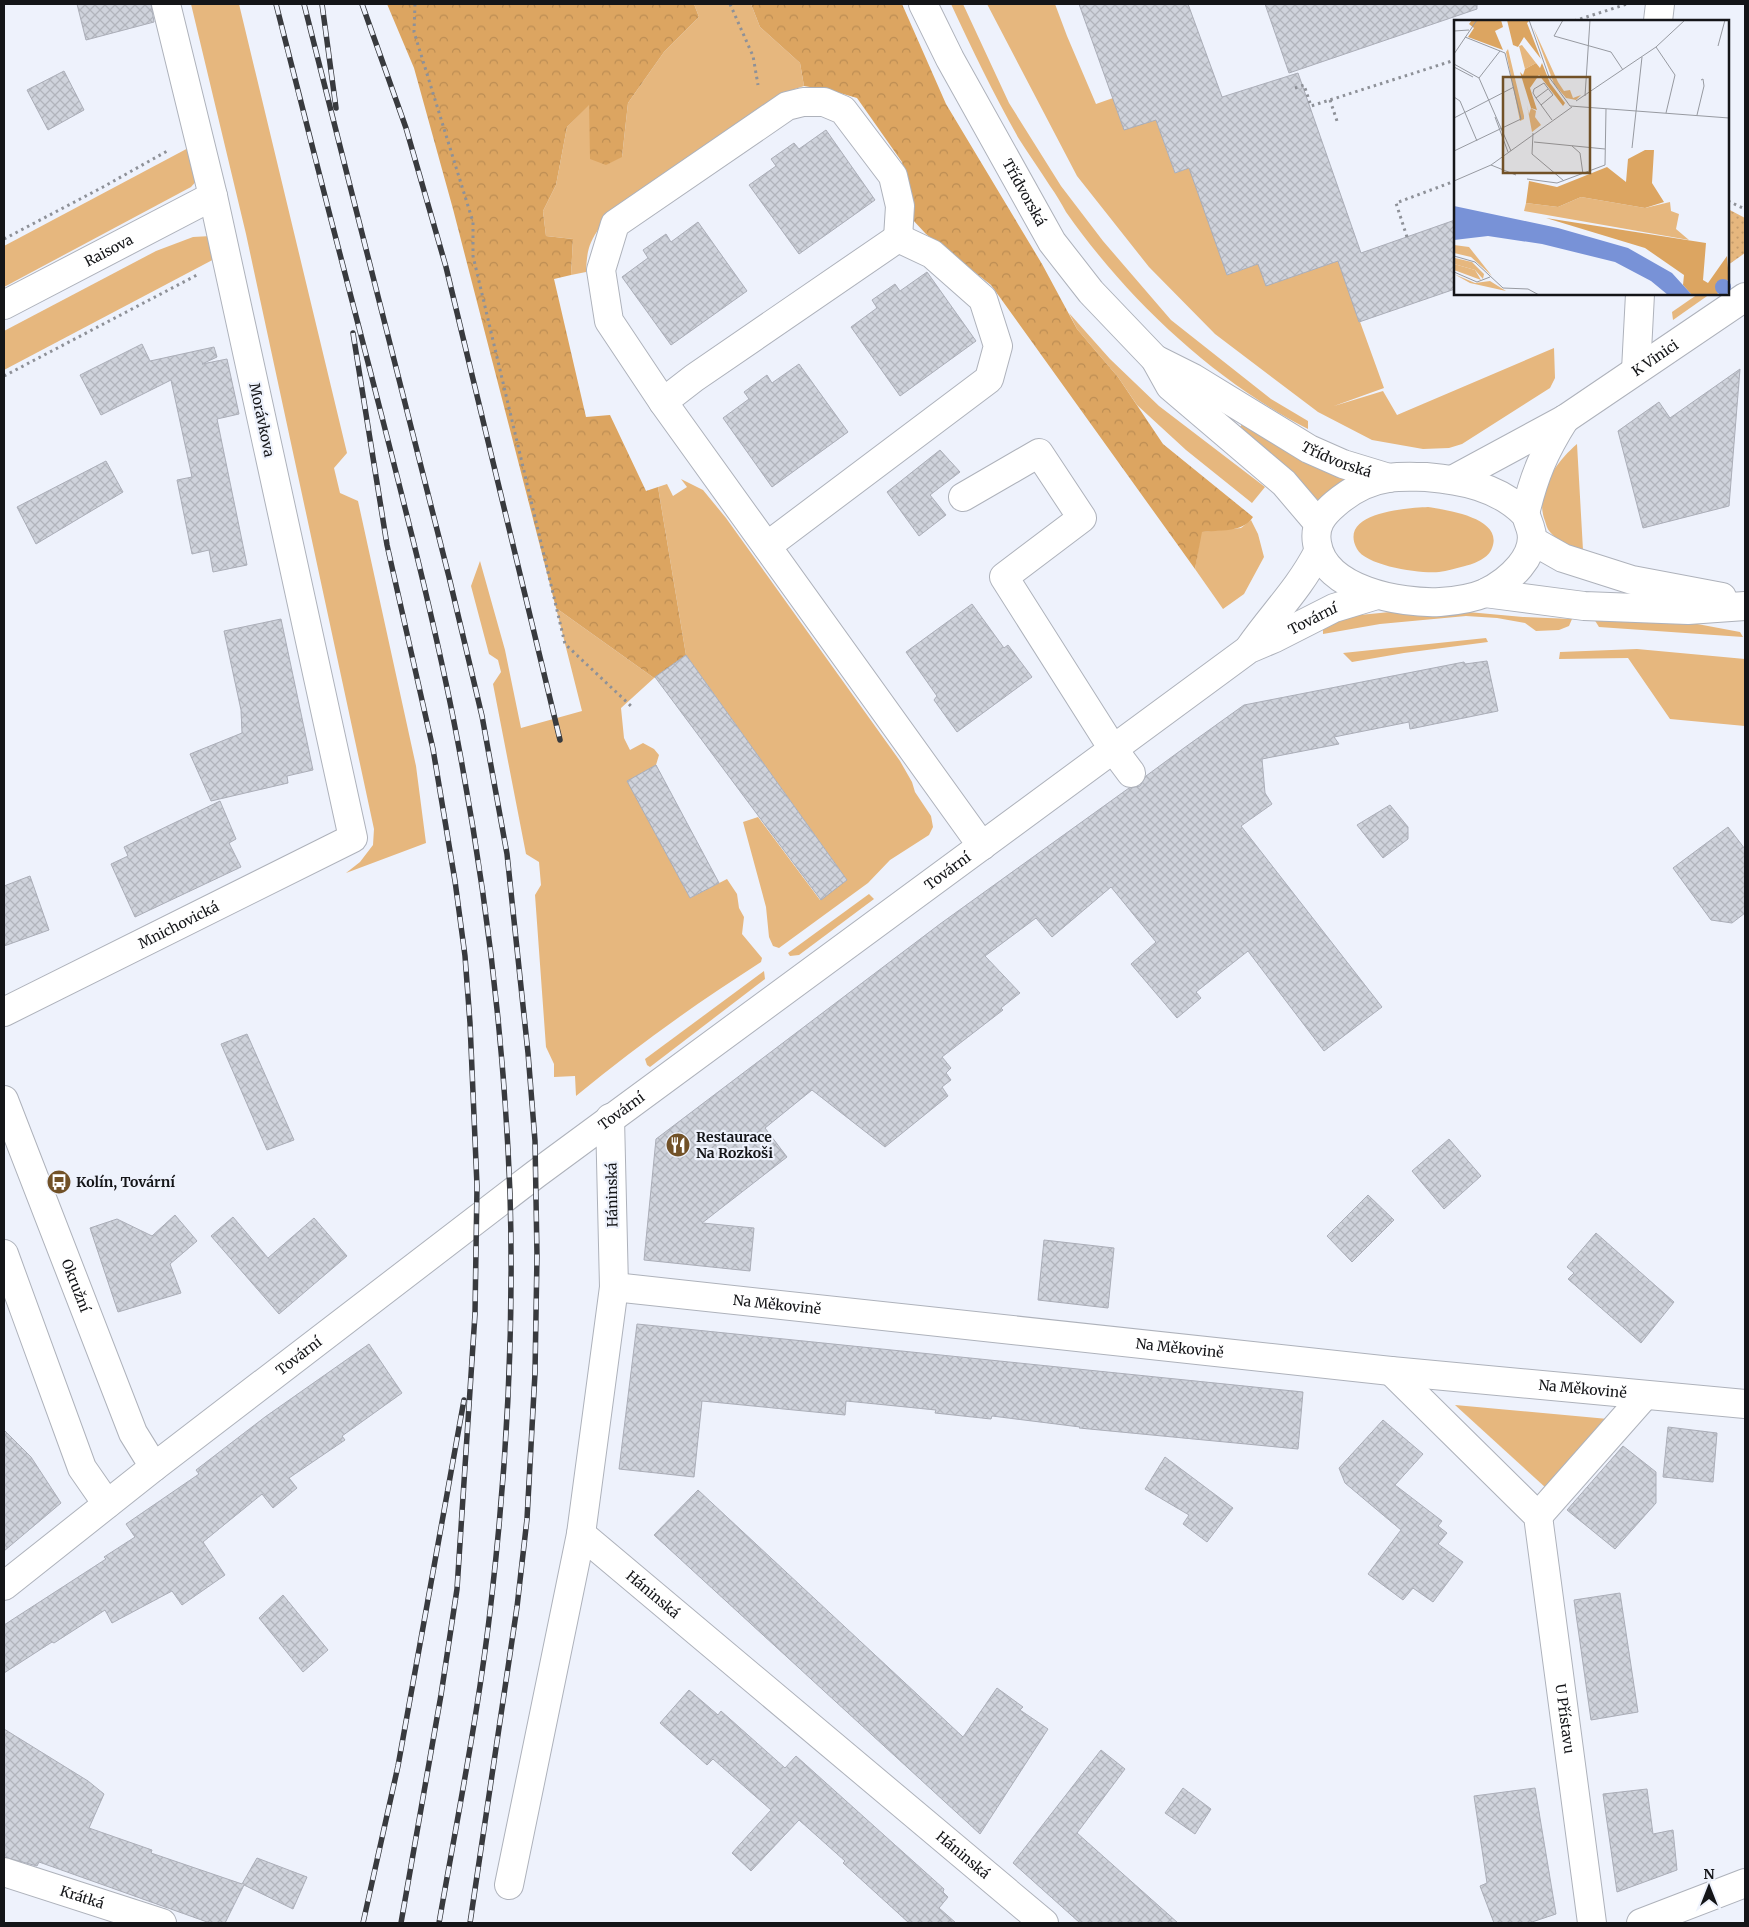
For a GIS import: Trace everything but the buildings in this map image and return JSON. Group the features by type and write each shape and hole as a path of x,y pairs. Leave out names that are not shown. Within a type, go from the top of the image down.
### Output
{"street":[{"name":"Morávkova","path":"166,4 213,196 353,838"},
{"name":"Třídvorská","path":"923,4 950,59 1052,242 1091,292 1155,359 1170,386 1284,483 1318,523"},
{"path":"1658,20 1660,4"},
{"path":"898,238 900,206 893,176 843,110 824,102 803,102 786,106 615,224 601,270 608,321 982,846"},
{"name":"Raisova","path":"4,304 213,196"},
{"path":"664,402 694,378 898,238"},
{"path":"767,546 989,379 998,346 983,299 932,254 898,238"},
{"path":"1636,370 1640,295"},
{"name":"K Vinici","path":"1454,479 1565,419 1745,297"},
{"name":"Třídvorská","path":"1155,359 1193,378 1309,449 1343,464 1389,478"},
{"name":"K Vinici","path":"1525,514 1536,474 1548,447 1565,419"},
{"path":"963,497 1039,453 1082,518 1004,577 1113,749 1131,773"},
{"path":"1426,477 1454,479 1480,486 1496,493 1525,514 1533,541 1517,570 1506,580 1485,593 1462,600 1440,602 1410,600 1378,595 1344,580 1326,566 1318,552 1316,536 1318,523 1332,506 1357,488 1389,478 1426,477"},
{"path":"1533,541 1563,558 1590,567 1660,587 1714,595 1745,604"},
{"name":"Tovární","path":"1249,649 1268,622 1293,594 1318,552"},
{"path":"1485,593 1584,606 1688,610 1745,604"},
{"name":"Tovární","path":"4,1586 154,1467 610,1118 1249,649 1334,608 1378,595"},
{"name":"Mnichovická","path":"4,1012 353,838"},
{"name":"Okružní","path":"4,1100 133,1433 154,1467"},
{"name":"Háninská","path":"610,1118 614,1287 581,1534 1044,1923"},
{"path":"4,1254 82,1468 107,1504"},
{"name":"Na Měkovině","path":"614,1287 1391,1371 1745,1404"},
{"path":"1391,1371 1538,1516 1645,1395"},
{"name":"U Přístavu","path":"1538,1516 1592,1923"},
{"path":"509,1885 581,1534"},
{"name":"Krátká","path":"4,1872 162,1923"},
{"path":"1641,1923 1745,1883"}],"path":[{"path":"415,4 414,32 473,222 473,256 565,644 632,706"},
{"path":"730,4 753,56 762,123"},
{"path":"1577,20 1628,4"},
{"path":"1295,88 1304,85 1311,106 1454,60"},
{"path":"1330,100 1337,120"},
{"path":"4,239 198,134"},
{"path":"1407,237 1396,204 1454,181"},
{"path":"1729,201 1745,209"},
{"path":"4,376 227,260"}],"shaded area":[{"path":"191,4 239,4 347,453 334,468 340,493 358,501 416,766 426,843 346,873 360,862 373,845 374,829 246,234"},
{"path":"694,4 751,4 760,27 800,63 804,86 779,97 600,227 589,248 586,272 571,275 573,239 546,236 543,211 556,185 567,127 589,104 622,157 628,103 664,52 699,17"},
{"path":"951,4 963,4 1009,103 1061,186 1103,241 1171,320 1271,399 1308,421 1308,429 1239,387 1206,362 1145,306 1090,245 1066,212 1019,139"},
{"path":"987,4 1055,4 1096,104 1113,98 1156,120 1175,173 1197,165 1227,275 1258,264 1338,261 1384,388 1334,406 1383,391 1397,415 1554,348 1555,378 1550,388 1462,444 1449,448 1423,449 1372,440 1318,412 1215,334 1149,267 1077,176"},
{"path":"192,146 199,178 191,187 4,287 4,246"},
{"path":"1729,210 1745,218 1745,253 1729,264"},
{"path":"211,236 220,256 4,370 4,331 156,251 193,237"},
{"path":"1697,295 1709,295 1673,320 1672,312"},
{"path":"1069,313 1110,359 1159,406 1265,487 1252,503 1186,450 1137,405 1118,377 1077,329"},
{"path":"1242,424 1347,480 1318,500 1239,429"},
{"path":"1577,444 1583,550 1565,543 1553,535 1547,528 1542,510 1542,500 1549,479 1569,451"},
{"path":"681,479 703,490 726,518 900,761 912,782 915,792 931,816 933,827 929,835 890,860 868,883 779,948 773,946 769,937 766,907 743,822 758,817 820,900 847,880 686,655 658,487 667,484 673,496 687,487"},
{"path":"1428,507 1448,510 1472,517 1490,529 1493,538 1492,548 1488,555 1473,564 1445,571 1420,572 1395,568 1371,560 1362,555 1357,549 1353,537 1357,527 1365,520 1391,511"},
{"path":"1251,520 1258,534 1264,557 1244,594 1223,609 1195,569 1201,532 1241,528"},
{"path":"480,561 505,650 521,728 582,711 556,608 654,678 621,708 624,738 630,750 643,743 654,749 659,755 656,765 628,781 690,898 727,879 737,894 739,908 744,917 742,934 762,958 761,962 667,1026 576,1096 575,1076 554,1077 554,1064 546,1047 535,895 541,885 539,862 526,854 493,684 501,672 498,660 489,654 471,586"},
{"path":"1390,612 1468,612 1572,619 1569,626 1559,630 1536,631 1525,623 1497,618 1466,616 1380,624 1323,634 1323,628 1350,616"},
{"path":"1594,619 1692,623 1740,632 1743,637 1599,627"},
{"path":"1486,638 1488,642 1352,662 1343,653"},
{"path":"1637,649 1745,659 1745,726 1670,719 1628,658 1559,659 1560,652"},
{"path":"869,894 874,899 799,955 790,956 788,953"},
{"path":"764,971 765,979 650,1067 647,1065 645,1059"},
{"path":"1455,1405 1608,1419 1546,1488"}],"green space":[{"path":"387,4 694,4 699,17 664,52 628,103 622,157 606,165 590,159 589,105 567,127 556,185 543,211 546,236 573,239 571,275 554,279 586,417 610,415 646,491 658,487 686,655 654,678 556,608 453,209 414,68"},
{"path":"751,4 902,4 946,104 1042,264 1077,329 1118,377 1163,444 1253,517 1249,522 1237,528 1202,532 1195,569 991,285 926,234 911,218 902,162 857,98 833,91 804,86 800,63 760,27"}],"railway":[{"path":"276,4 404,502 444,674 474,835 498,1013 507,1133 511,1243 510,1344 502,1494 481,1677 439,1923"},
{"path":"304,4 449,577 482,716 507,854 528,1053 535,1141 537,1256 535,1373 527,1519 517,1607 470,1923"},
{"path":"322,4 336,108"},
{"path":"362,4 406,128 446,267 560,740"},
{"path":"353,333 387,545 433,749 455,881 465,956 470,1023 477,1186 475,1314 457,1589 441,1695 401,1923"},
{"path":"363,1923 398,1766 464,1400"}],"place":[{"name":"Restaurace Na Rozkoši","path":"678,1145"},
{"name":"Kolín, Tovární","path":"59,1182"}]}
